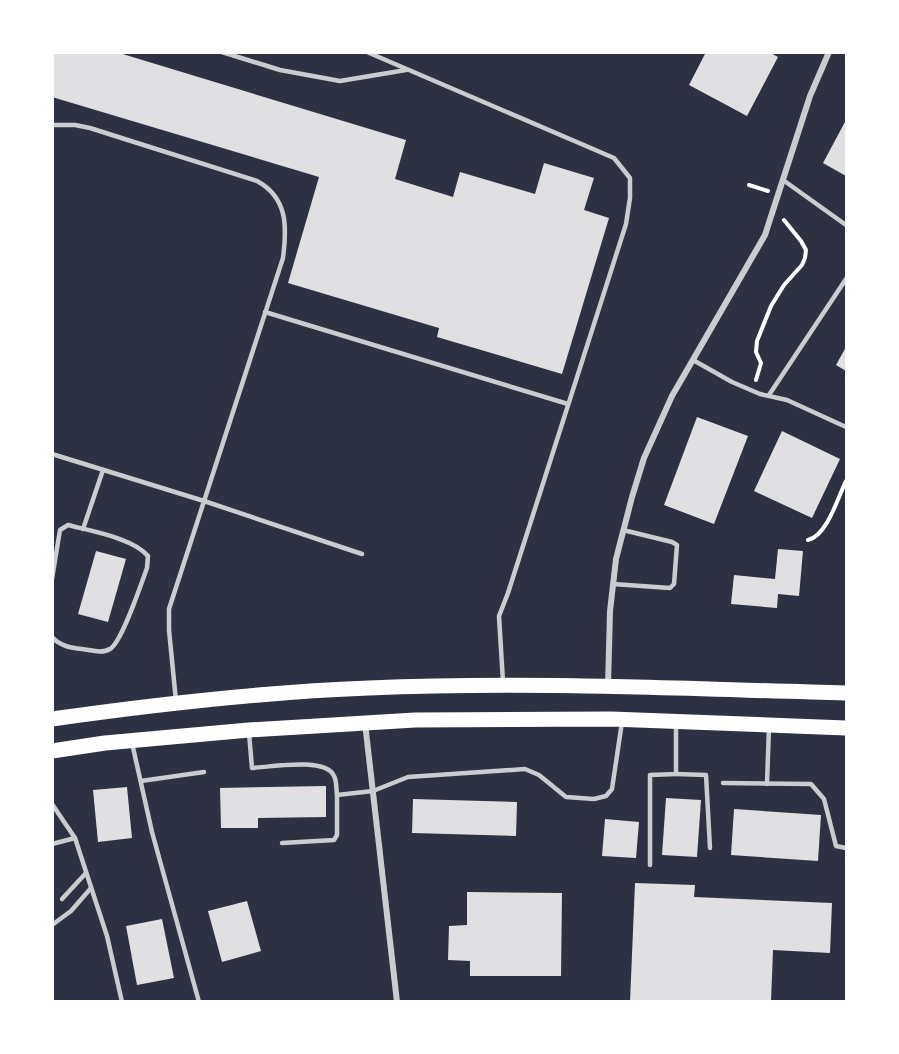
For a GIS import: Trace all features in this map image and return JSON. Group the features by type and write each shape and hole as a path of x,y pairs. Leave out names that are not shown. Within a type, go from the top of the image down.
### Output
{"main road":[{"path":"52,719 176,702 369,688 608,687 846,693"},
{"path":"52,751 249,730 513,718 846,728"}],"street":[{"path":"608,687 610,611 616,559 632,497 656,429 765,235 810,96 829,52"},
{"path":"364,723 398,1002"}],"lane":[{"path":"222,52 280,70 340,81 407,70"},
{"path":"367,52 614,158 630,178 626,224 499,616 504,686"},
{"path":"52,125 69,124 90,128 252,179 269,188 279,202 284,217 283,258 169,609 176,702"},
{"path":"783,180 846,225"},
{"path":"769,396 846,279"},
{"path":"265,312 568,404"},
{"path":"693,360 732,382 793,402 846,427"},
{"path":"52,454 204,501 362,554"},
{"path":"82,529 103,470"},
{"path":"52,579 60,530 68,525 140,548 148,556 147,568 120,636 112,648 102,652 69,648 52,637"},
{"path":"613,584 669,588 674,584 677,545 623,530"},
{"path":"337,795 373,791 408,777 525,769 539,775 566,797 594,799 606,796 612,789 622,720"},
{"path":"676,723 676,774"},
{"path":"767,784 769,726"},
{"path":"249,730 252,768 318,764 330,770 334,776 337,795 337,835 334,840 282,843"},
{"path":"131,741 152,832 199,1002"},
{"path":"141,782 204,772"},
{"path":"650,865 650,775 706,775 710,848"},
{"path":"723,783 811,784 824,799 836,846 846,848"},
{"path":"52,804 75,838 107,936 122,1002"},
{"path":"52,844 75,838"},
{"path":"62,898 86,873"},
{"path":"52,926 71,911 92,888"}],"path":[{"path":"749,185 779,195"},
{"path":"756,380 761,363 756,352 757,341 767,315 784,285 802,265 805,258 806,250 784,220"},
{"path":"808,540 820,533 827,523 846,481"}],"building":[{"path":"52,52 116,52 406,140 395,179 453,197 460,172 535,194 544,163 594,178 584,210 609,218 562,374 437,337 439,328 288,283 319,177 52,97"},
{"path":"706,52 769,52 778,57 747,116 689,85"},
{"path":"846,120 846,176 823,163"},
{"path":"846,347 846,371 836,365"},
{"path":"697,417 748,436 714,524 664,505"},
{"path":"782,431 840,459 812,518 754,491"},
{"path":"778,549 803,551 799,596 778,594 777,608 731,604 734,575 775,579"},
{"path":"96,551 126,559 108,622 78,614"},
{"path":"326,786 326,817 258,818 258,828 221,828 220,788"},
{"path":"127,787 132,838 98,842 93,790"},
{"path":"666,798 701,800 697,857 662,855"},
{"path":"413,799 517,802 516,836 412,833"},
{"path":"734,809 821,815 818,861 731,855"},
{"path":"605,819 639,822 636,858 602,856"},
{"path":"635,883 695,885 694,897 832,903 830,953 773,950 771,1002 630,1002"},
{"path":"467,892 562,893 561,976 470,976 470,961 448,960 449,926 467,925"},
{"path":"247,901 261,951 222,962 208,911"},
{"path":"162,919 174,978 137,985 126,926"}]}
